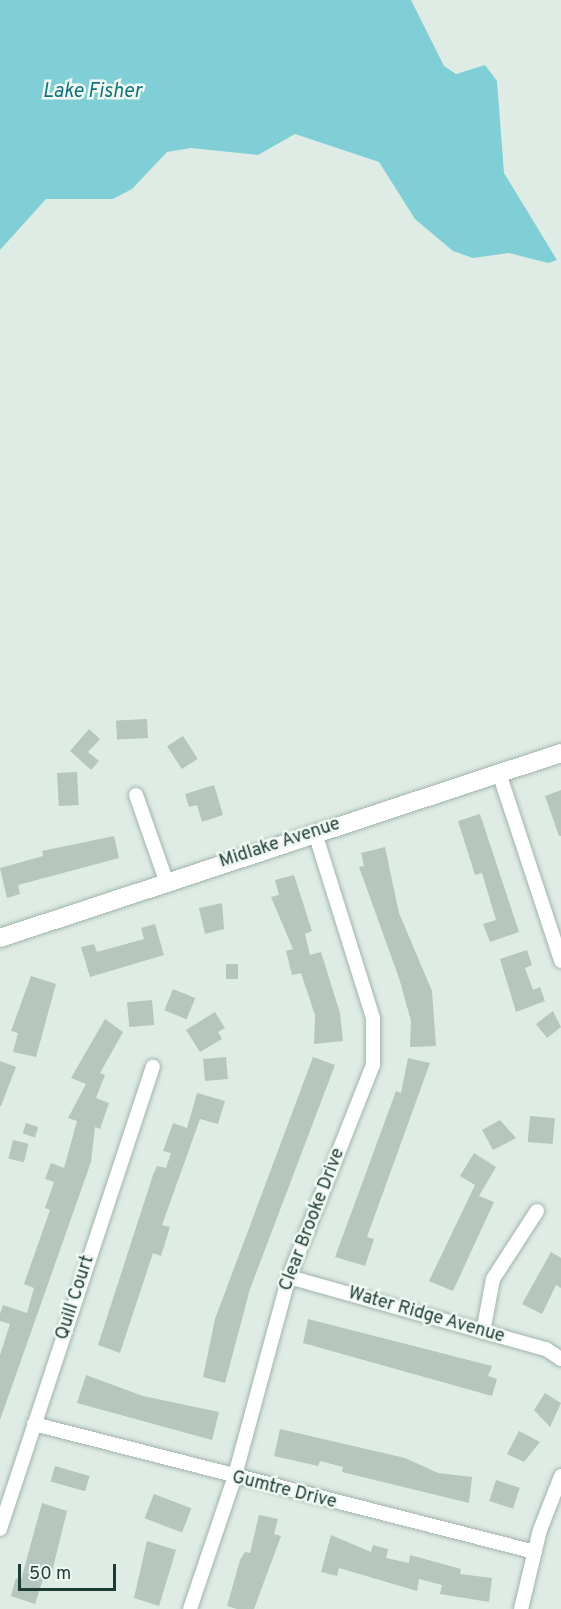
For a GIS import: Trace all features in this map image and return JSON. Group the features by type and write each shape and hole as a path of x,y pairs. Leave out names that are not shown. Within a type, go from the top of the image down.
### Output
{"street":[{"name":"Midlake Avenue","path":"0,938 561,753"},
{"path":"499,773 561,961"},
{"path":"136,795 167,883"},
{"name":"Clear Brooke Drive","path":"190,1609 234,1479 289,1278 372,1065 376,1037 315,833"},
{"name":"Quill Court","path":"0,1528 153,1067"},
{"path":"483,1332 493,1279 537,1211"},
{"name":"Water Ridge Avenue","path":"289,1278 483,1332 561,1359"},
{"name":"Gumtre Drive","path":"34,1424 234,1479 535,1552"},
{"path":"521,1609 535,1552 561,1476"}],"water":[{"name":"Lake Fisher","path":"0,0 411,0 444,66 456,74 485,65 497,81 504,173 557,260 548,263 509,253 473,258 453,251 415,219 379,162 295,134 258,155 191,148 167,152 132,189 113,199 46,199 0,250"}],"building":[{"path":"147,719 148,738 117,740 116,721"},
{"path":"89,729 100,739 88,752 99,761 91,770 70,751"},
{"path":"183,736 198,759 182,769 167,746"},
{"path":"77,772 79,805 59,806 57,773"},
{"path":"214,785 223,815 202,822 197,805 189,807 185,794"},
{"path":"561,790 561,836 559,836 545,796"},
{"path":"480,814 519,932 490,942 483,924 496,920 482,873 475,875 458,821"},
{"path":"114,836 119,858 18,885 20,894 7,898 0,868 43,856 42,851"},
{"path":"385,847 399,913 432,991 436,1046 410,1047 411,1021 399,978 359,867 364,866 361,853"},
{"path":"294,875 312,931 305,934 310,955 321,952 340,1013 343,1041 314,1044 315,1015 301,973 292,975 286,951 293,949 271,897 279,895 275,880"},
{"path":"222,903 224,929 205,934 199,908"},
{"path":"155,924 164,955 90,977 81,947 94,944 97,952 144,939 141,928"},
{"path":"527,950 532,965 525,968 533,990 540,987 545,1001 516,1012 500,959"},
{"path":"226,964 238,964 238,979 226,979"},
{"path":"31,976 56,984 36,1057 13,1052 18,1033 11,1031"},
{"path":"173,989 195,998 187,1019 164,1010"},
{"path":"152,1000 154,1025 129,1027 127,1002"},
{"path":"553,1011 561,1027 547,1038 536,1024"},
{"path":"215,1012 225,1028 218,1032 222,1039 200,1052 186,1030"},
{"path":"105,1019 123,1032 100,1073 105,1075 96,1098 109,1103 100,1129 95,1127 91,1162 0,1420 0,1355 10,1324 0,1321 0,1314 3,1305 27,1313 34,1288 24,1284 50,1210 45,1208 54,1182 45,1179 51,1163 64,1168 77,1121 68,1118 86,1084 71,1078"},
{"path":"226,1057 228,1079 205,1081 203,1059"},
{"path":"313,1057 335,1065 250,1289 225,1383 203,1377 215,1319"},
{"path":"408,1058 430,1063 367,1237 374,1239 365,1266 335,1257 396,1091 401,1093"},
{"path":"0,1061 16,1067 1,1106 0,1106"},
{"path":"197,1093 225,1101 218,1124 200,1119 162,1225 170,1227 161,1256 153,1253 120,1353 98,1345 153,1175 157,1166 166,1168 171,1153 163,1151 173,1123 187,1128"},
{"path":"530,1116 555,1118 553,1144 528,1142"},
{"path":"500,1120 516,1138 493,1150 482,1130"},
{"path":"26,1123 38,1127 35,1137 23,1133"},
{"path":"13,1140 29,1144 24,1162 8,1158"},
{"path":"474,1153 496,1167 479,1196 494,1202 453,1291 429,1281 475,1185 460,1176"},
{"path":"551,1252 561,1258 561,1288 556,1285 542,1314 522,1304"},
{"path":"308,1319 492,1366 488,1376 497,1379 492,1396 303,1343"},
{"path":"86,1375 143,1396 219,1412 212,1440 77,1403"},
{"path":"545,1393 561,1403 550,1427 534,1410"},
{"path":"280,1429 405,1458 438,1473 472,1477 469,1503 342,1472 343,1467 320,1461 318,1466 274,1456"},
{"path":"519,1431 540,1442 524,1462 507,1454"},
{"path":"55,1466 90,1476 85,1491 51,1481"},
{"path":"496,1480 520,1488 513,1509 489,1501"},
{"path":"154,1494 191,1508 182,1533 145,1518"},
{"path":"42,1503 67,1511 52,1572 46,1570 35,1604 11,1596 16,1578 21,1580"},
{"path":"259,1515 278,1519 274,1534 281,1536 254,1609 237,1609 227,1606 240,1560 245,1552 250,1553"},
{"path":"331,1535 371,1552 373,1545 388,1549 386,1558 409,1563 410,1555 461,1569 460,1574 492,1578 489,1602 440,1594 442,1585 419,1579 417,1591 339,1568 337,1576 321,1572"},
{"path":"147,1541 176,1550 159,1606 134,1598"}]}
